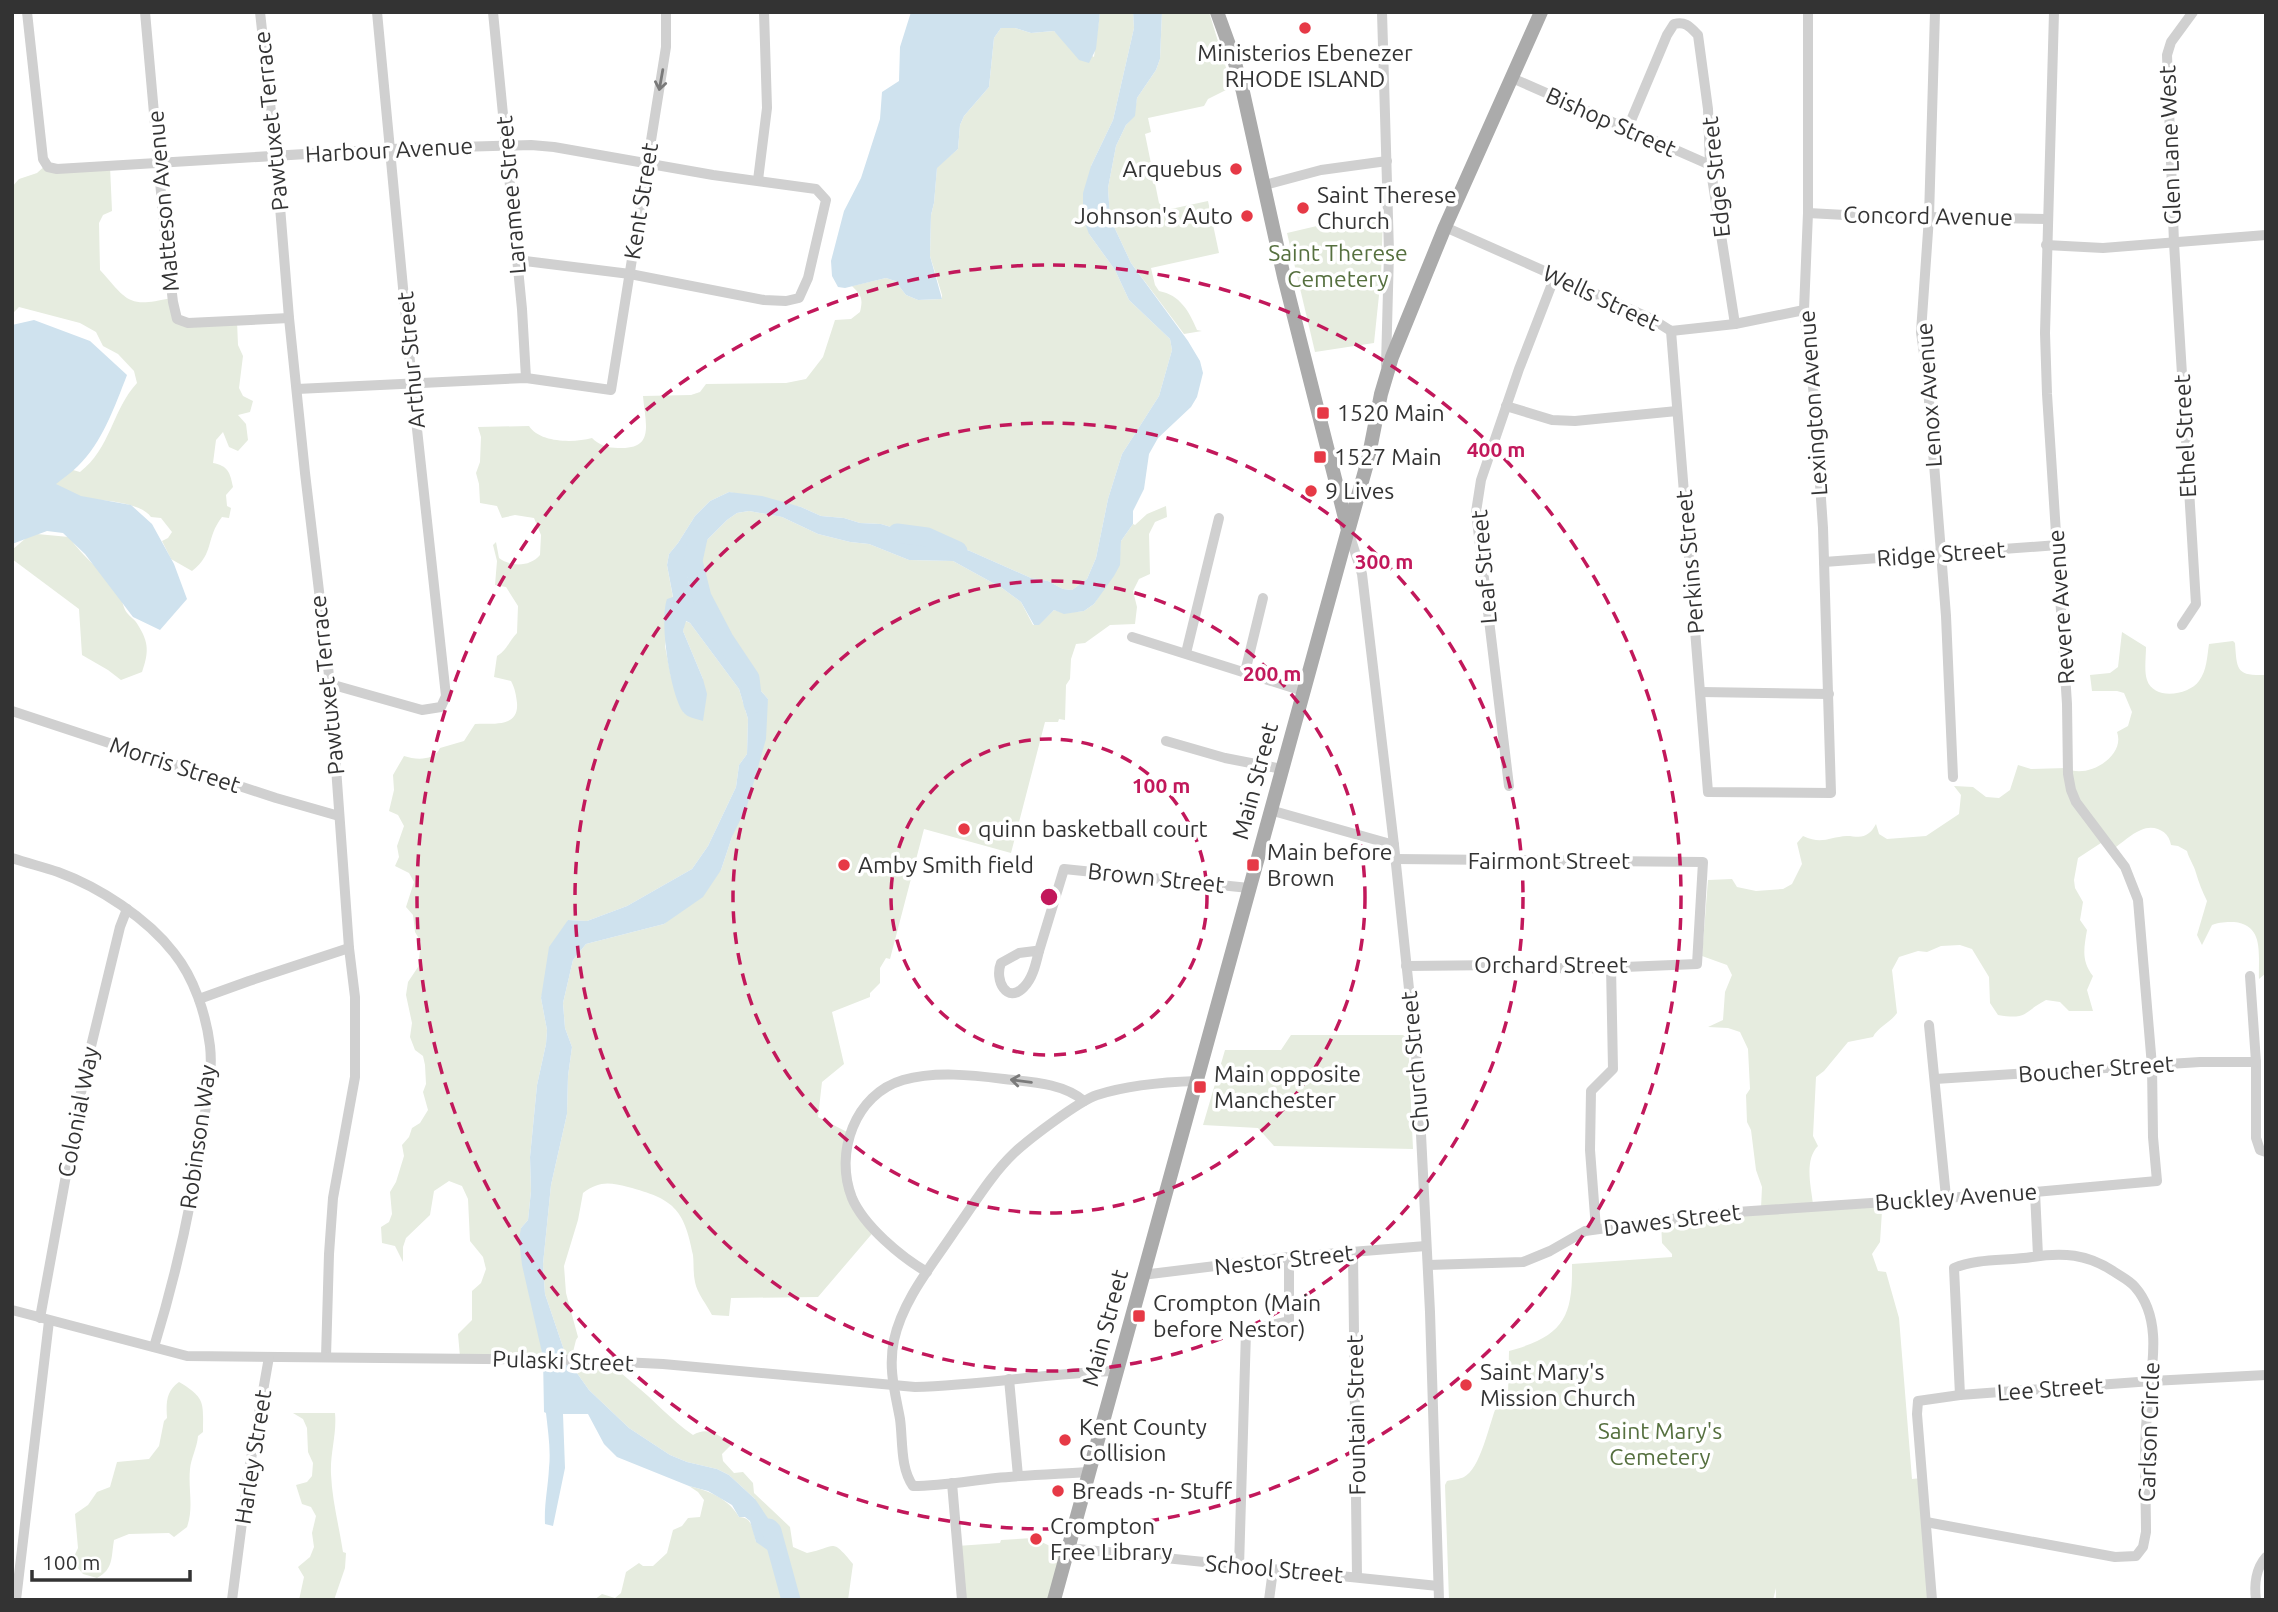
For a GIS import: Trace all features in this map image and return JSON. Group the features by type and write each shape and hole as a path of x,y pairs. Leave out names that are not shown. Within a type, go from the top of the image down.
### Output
{"main road":[{"name":"Main Street","path":"1054,1600 1348,530 1289,298 1233,56 1217,12"},
{"path":"1348,530 1368,460 1385,379 1412,305 1541,12"}],"street":[{"name":"Harbour Avenue","path":"27,12 45,164 57,169 389,149 506,145 554,147 817,189 825,200 808,278 799,299 764,300 630,274"},
{"name":"Matteson Avenue","path":"145,12 170,276 177,319 188,323 289,318"},
{"name":"Pawtuxet Terrace","path":"260,12 276,157 289,318 330,684 355,997 355,1077 333,1198 326,1357"},
{"name":"Arthur Street","path":"330,684 422,710 441,707 446,696 412,383 377,12"},
{"name":"Laramee Street","path":"494,12 526,378"},
{"name":"Kent Street","path":"526,378 611,390 666,47 666,12"},
{"path":"758,180 767,119 764,12"},
{"path":"1382,12 1389,252 1385,379"},
{"name":"Lexington Avenue","path":"1808,12 1808,213 1804,310 1815,396 1824,562 1830,793"},
{"name":"Lenox Avenue","path":"1935,12 1929,217 1921,332 1931,421 1946,617 1952,777"},
{"name":"Revere Avenue","path":"2054,12 2046,245 2047,394 2067,704 2068,774 2076,802 2124,867 2137,900 2152,1066 2157,1181"},
{"name":"Glen Lane West","path":"2174,243 2167,55 2171,42 2193,12"},
{"name":"Edge Street","path":"1627,130 1667,35 1674,24 1681,22 1691,26 1698,34 1708,108 1710,165 1735,324"},
{"name":"Bishop Street","path":"1512,78 1710,165"},
{"path":"1265,185 1321,170 1387,161"},
{"name":"Concord Avenue","path":"1808,213 2047,219"},
{"name":"Wells Street","path":"1446,228 1652,319 1671,331 1735,324 1804,310"},
{"path":"2046,245 2104,248 2266,235"},
{"name":"Ethel Street","path":"2174,243 2196,604 2182,625"},
{"path":"517,260 630,274"},
{"name":"Leaf Street","path":"1509,786 1476,512 1480,480 1555,276"},
{"name":"Perkins Street","path":"1671,331 1708,792 1830,793"},
{"path":"297,389 526,378"},
{"path":"1506,406 1552,419 1575,421 1677,411"},
{"path":"1186,653 1219,518"},
{"name":"Church Street","path":"1348,530 1362,573 1418,1075 1428,1265 1439,1600"},
{"name":"Ridge Street","path":"1824,562 2058,545"},
{"path":"1245,672 1263,598"},
{"path":"1132,637 1303,691"},
{"path":"1701,692 1829,694"},
{"name":"Morris Street","path":"12,711 230,784 339,816"},
{"path":"1166,741 1225,758 1282,769"},
{"path":"1270,810 1394,845"},
{"path":"12,873 14,859"},
{"name":"Robinson Way","path":"14,859 82,882 127,909 174,953 199,999 210,1046 208,1096 177,1268 155,1347"},
{"name":"Fairmont Street","path":"1395,859 1703,862 1697,964"},
{"name":"Brown Street","path":"1039,951 1064,869 1249,888"},
{"name":"Colonial Way","path":"16,1600 45,1319 85,1071 120,927 127,909"},
{"path":"199,999 349,948"},
{"name":"Orchard Street","path":"1406,965 1576,968 1697,964"},
{"path":"1596,1229 1590,1150 1591,1091 1613,1069 1611,966"},
{"path":"2250,976 2256,1062 2256,1138 2263,1151"},
{"path":"1929,1025 1946,1197"},
{"name":"Boucher Street","path":"1936,1079 2200,1062 2256,1062"},
{"path":"927,1272 911,1263 874,1228 853,1198 847,1168 849,1139 853,1126 870,1100 902,1081 967,1076 1029,1082 1073,1092 1084,1101"},
{"path":"1090,1472 913,1486 904,1460 893,1385 891,1365 894,1341 901,1319 927,1272 974,1202 1013,1154 1084,1101 1095,1096 1172,1082 1197,1082"},
{"name":"Buckley Avenue","path":"1755,1211 2157,1181"},
{"path":"2035,1192 2038,1256"},
{"name":"Dawes Street","path":"1428,1265 1523,1262 1550,1251 1585,1231 1755,1211"},
{"name":"Nestor Street","path":"1142,1275 1289,1257 1426,1246"},
{"name":"Fountain Street","path":"1353,1252 1357,1577"},
{"name":"Carlson Circle","path":"1926,1522 2115,1557 2136,1556 2143,1547 2146,1532 2147,1415 2152,1381 2153,1334 2151,1316 2134,1285 2097,1261 2065,1254 2006,1261 1968,1262 1954,1268 1960,1395"},
{"path":"1239,1567 1246,1331 1289,1321 1289,1257"},
{"name":"Pulaski Street","path":"12,1310 187,1356 580,1360 686,1366 893,1385 950,1386 1064,1373 1117,1371"},
{"name":"Harley Street","path":"232,1600 248,1476 269,1357"},
{"name":"Lee Street","path":"1926,1522 1918,1401 1960,1395 2266,1375"},
{"path":"1009,1379 1018,1476"},
{"path":"952,1483 962,1600"},
{"path":"12,1520 25,1522"},
{"path":"1926,1522 1932,1600"},
{"name":"School Street","path":"1068,1548 1438,1586"},
{"path":"2256,1600 2256,1578 2261,1562 2266,1557"},
{"path":"1269,1600 1273,1570"}],"green space":[{"path":"1100,12 1133,12 1134,28 1113,120 1091,166 1089,234 1115,270 1129,300 1170,339 1172,350 1159,396 1122,454 1108,499 1096,558 1087,579 1072,590 1063,589 970,551 881,524 821,516 801,507 729,492 710,501 695,516 669,554 667,565 673,598 665,646 671,677 684,713 703,679 683,631 685,621 690,623 739,689 748,719 747,754 739,765 736,787 708,846 692,869 627,906 587,921 568,920 541,998 547,1030 546,1044 537,1085 530,1157 528,1220 521,1228 543,1357 460,1357 458,1334 472,1320 472,1291 481,1283 486,1269 483,1257 470,1241 468,1199 462,1186 449,1181 434,1191 430,1215 406,1238 403,1262 395,1246 382,1243 381,1227 389,1222 392,1214 390,1192 404,1156 402,1145 412,1128 420,1123 428,1110 423,1092 426,1084 425,1065 423,1056 415,1050 410,1037 412,1023 406,995 408,982 418,967 421,942 415,932 413,915 406,907 414,882 409,873 395,866 399,857 397,846 404,826 398,815 389,811 394,790 393,775 404,756 419,759 429,757 440,748 464,741 475,724 504,722 514,717 517,711 516,694 511,681 494,677 497,656 517,633 518,606 506,587 495,585 497,561 493,545 496,542 499,558 504,561 526,564 540,555 541,535 534,518 515,515 502,518 497,506 480,503 476,473 480,462 481,437 478,427 529,426 534,432 549,439 576,441 592,438 607,447 618,448 638,445 646,433 643,396 691,395 700,392 706,384 786,383 806,379 823,357 835,320 851,319 860,312 861,298 852,286 886,278 895,281 906,295 918,300 942,299 930,256 931,215 937,167 958,149 960,125 964,116 989,87 994,38 1001,28 1015,28 1031,33 1054,31 1065,41 1094,57"},
{"path":"1162,12 1209,12 1232,87 1208,99 1204,106 1148,118 1151,132 1145,134 1159,203 1166,210 1208,201 1219,253 1151,268 1159,291 1178,300 1187,310 1197,330 1202,331 1184,334 1131,263 1110,218 1108,188 1116,146 1126,125 1134,116 1137,98 1156,70 1160,59"},
{"path":"46,165 110,166 112,211 103,215 99,223 100,270 123,295 137,302 171,298 180,320 237,321 238,345 243,356 239,388 243,396 253,401 250,412 238,415 246,424 248,440 238,451 229,447 223,432 216,440 213,463 225,468 229,474 233,487 226,495 227,506 231,508 229,518 222,517 213,532 204,558 192,571 171,559 162,541 172,532 161,518 151,517 145,511 124,504 65,497 51,479 66,468 80,472 90,462 137,383 134,371 118,354 103,346 96,332 80,323 19,307 12,314 12,187 19,179 37,173"},
{"name":"Saint Therese Cemetery","path":"1383,216 1381,276 1374,343 1315,352 1287,233 1351,218"},
{"path":"1166,506 1167,517 1155,522 1149,534 1150,574 1139,579 1133,591 1137,607 1135,624 1110,625 1085,643 1076,644 1071,659 1070,679 1066,685 1065,720 1045,722 1011,853 924,829 890,959 886,958 880,968 880,983 870,993 870,997 832,1012 844,1064 822,1082 818,1117 847,1132 852,1193 876,1229 818,1297 731,1298 729,1316 712,1315 696,1286 689,1239 674,1208 656,1196 615,1184 599,1185 583,1193 564,1266 566,1293 578,1337 571,1360 610,1361 693,1435 708,1432 732,1444 722,1454 723,1461 734,1473 743,1472 753,1483 754,1493 790,1527 793,1547 807,1553 836,1547 853,1564 848,1600 594,1600 602,1594 615,1598 621,1593 626,1572 639,1563 653,1566 667,1553 673,1530 682,1526 688,1518 700,1517 704,1500 689,1486 717,1496 735,1510 739,1517 747,1519 752,1525 756,1542 755,1499 729,1475 670,1455 629,1428 589,1390 567,1359 545,1294 543,1264 551,1185 567,1114 572,1047 565,1028 563,1003 573,960 586,944 664,924 721,870 768,699 748,676 705,612 700,591 689,584 687,573 696,551 737,513 749,511 782,517 818,534 869,544 909,560 953,561 1002,588 1021,602 1033,625 1038,625 1054,610 1064,613 1084,611 1094,604 1119,565 1121,541 1133,524"},
{"path":"37,534 69,537 114,586 126,612 136,622 145,640 147,651 142,672 121,680 82,655 79,609 12,559 12,550 26,538"},
{"name":"Saint Mary's Cemetery","path":"2122,632 2146,647 2147,680 2157,691 2172,694 2194,686 2202,677 2209,644 2233,641 2240,670 2249,674 2266,675 2266,973 2259,979 2258,943 2251,929 2244,924 2228,922 2212,925 2202,945 2197,935 2207,901 2187,851 2171,845 2170,840 2160,830 2146,828 2113,849 2104,841 2078,858 2074,880 2075,888 2083,902 2080,920 2087,930 2085,960 2093,976 2087,990 2093,1011 2069,1011 2060,1002 2046,1000 2020,1016 1998,1015 1990,1003 1989,977 1972,949 1960,945 1941,946 1927,952 1918,951 1899,957 1892,970 1897,1013 1873,1037 1848,1042 1816,1077 1813,1136 1818,1146 1810,1166 1813,1204 1877,1201 1882,1211 1880,1242 1872,1254 1878,1271 1886,1272 1899,1318 1912,1479 1922,1478 1932,1600 1776,1600 1776,1588 1773,1600 1449,1600 1445,1485 1447,1481 1462,1478 1470,1472 1479,1457 1495,1410 1505,1403 1508,1396 1509,1351 1542,1339 1561,1322 1570,1298 1572,1264 1672,1257 1662,1243 1661,1221 1761,1208 1762,1187 1747,1122 1746,1095 1750,1089 1748,1049 1740,1032 1708,1027 1723,1020 1725,992 1732,975 1727,965 1702,956 1708,880 1732,879 1737,887 1756,891 1783,889 1792,884 1802,864 1797,843 1803,836 1821,840 1861,837 1870,832 1876,824 1879,834 1887,839 1926,836 1959,814 1961,795 1954,786 1973,787 1986,797 1999,798 2010,790 2018,765 2031,769 2066,768 2084,771 2102,764 2116,750 2117,732 2128,726 2132,712 2124,693 2092,691 2090,675 2110,673 2118,667"},
{"path":"1291,1035 1403,1035 1408,1039 1413,1149 1274,1146 1258,1128 1203,1125 1225,1050 1281,1050"},
{"path":"179,1382 198,1397 203,1414 203,1432 198,1436 190,1469 190,1512 187,1527 174,1537 169,1533 129,1534 114,1540 111,1562 106,1571 97,1578 83,1574 72,1561 78,1548 75,1514 88,1505 97,1492 110,1487 117,1462 149,1459 159,1446 167,1418 169,1393"},
{"path":"293,1413 335,1413 332,1484 343,1552 346,1553 345,1568 334,1600 299,1600 304,1577 298,1567 310,1557 314,1547 312,1533 316,1516 311,1507 302,1504 296,1485 307,1482 312,1476 313,1463 308,1452 307,1428 303,1419"},
{"path":"1033,1538 1065,1553 1053,1600 961,1600 957,1546"}],"water":[{"path":"911,12 1100,12 1096,49 1089,63 1079,60 1054,31 1031,33 1015,28 1001,28 994,38 989,87 964,116 960,125 958,149 937,168 931,215 930,256 942,299 918,300 906,295 895,281 886,278 845,288 838,287 832,276 831,261 844,211 861,178 880,119 882,92 899,81 900,47"},
{"path":"1133,12 1162,12 1160,59 1156,70 1137,98 1135,116 1126,125 1116,146 1108,188 1110,218 1131,263 1188,341 1200,361 1203,373 1197,397 1191,407 1158,438 1149,454 1144,489 1133,511 1133,524 1121,541 1120,565 1114,576 1094,604 1084,611 1064,614 1054,610 1039,625 1034,625 1021,602 1002,588 953,561 909,560 869,544 818,534 782,517 749,511 737,513 727,520 696,551 687,573 689,584 700,591 705,612 748,676 768,699 766,739 747,806 732,837 721,870 703,897 664,924 586,944 573,960 563,1003 565,1028 572,1047 567,1114 551,1185 543,1264 545,1294 567,1359 589,1390 629,1428 670,1455 729,1475 755,1499 784,1542 784,1552 772,1553 756,1542 750,1521 739,1517 732,1505 708,1491 617,1457 604,1444 588,1414 563,1414 565,1468 553,1526 545,1524 550,1454 544,1412 543,1357 522,1265 519,1239 521,1228 528,1220 531,1191 530,1157 537,1085 547,1030 541,998 549,947 568,920 587,921 627,906 692,869 708,846 736,787 739,765 747,754 748,719 739,689 686,621 683,631 707,694 703,721 685,714 678,703 670,674 664,623 667,599 673,597 667,565 669,554 695,516 710,501 729,492 762,496 801,507 821,516 881,524 970,551 1063,589 1072,590 1087,579 1096,558 1108,499 1122,454 1159,396 1172,350 1170,339 1129,300 1115,270 1089,234 1083,218 1083,193 1091,166 1113,120 1134,28"},
{"path":"34,320 90,341 127,375 107,424 87,457 56,484 81,496 131,505 152,524 174,564 187,599 160,630 133,617 85,554 63,533 47,531 12,544 12,325"}],"waterway":[{"path":"699,533 693,561 702,597 724,639 750,678 753,704"},
{"path":"897,533 927,537 958,551"},
{"path":"769,1528 791,1600"}],"place":[{"name":"Ministerios Ebenezer RHODE ISLAND","path":"1305,28"},
{"name":"Arquebus","path":"1236,169"},
{"name":"Saint Therese Church","path":"1303,208"},
{"name":"Johnson's Auto","path":"1247,216"},
{"name":"1520 Main","path":"1323,413"},
{"name":"1527 Main","path":"1320,457"},
{"name":"9 Lives","path":"1311,491"},
{"name":"quinn basketball court","path":"964,829"},
{"name":"Amby Smith field","path":"844,865"},
{"name":"Main before Brown","path":"1253,865"},
{"name":"Main opposite Manchester","path":"1200,1087"},
{"name":"Crompton (Main before Nestor)","path":"1139,1316"},
{"name":"Saint Mary's Mission Church","path":"1466,1385"},
{"name":"Kent County Collision","path":"1065,1440"},
{"name":"Breads -n- Stuff","path":"1058,1491"},
{"name":"Crompton Free Library","path":"1036,1539"}]}
